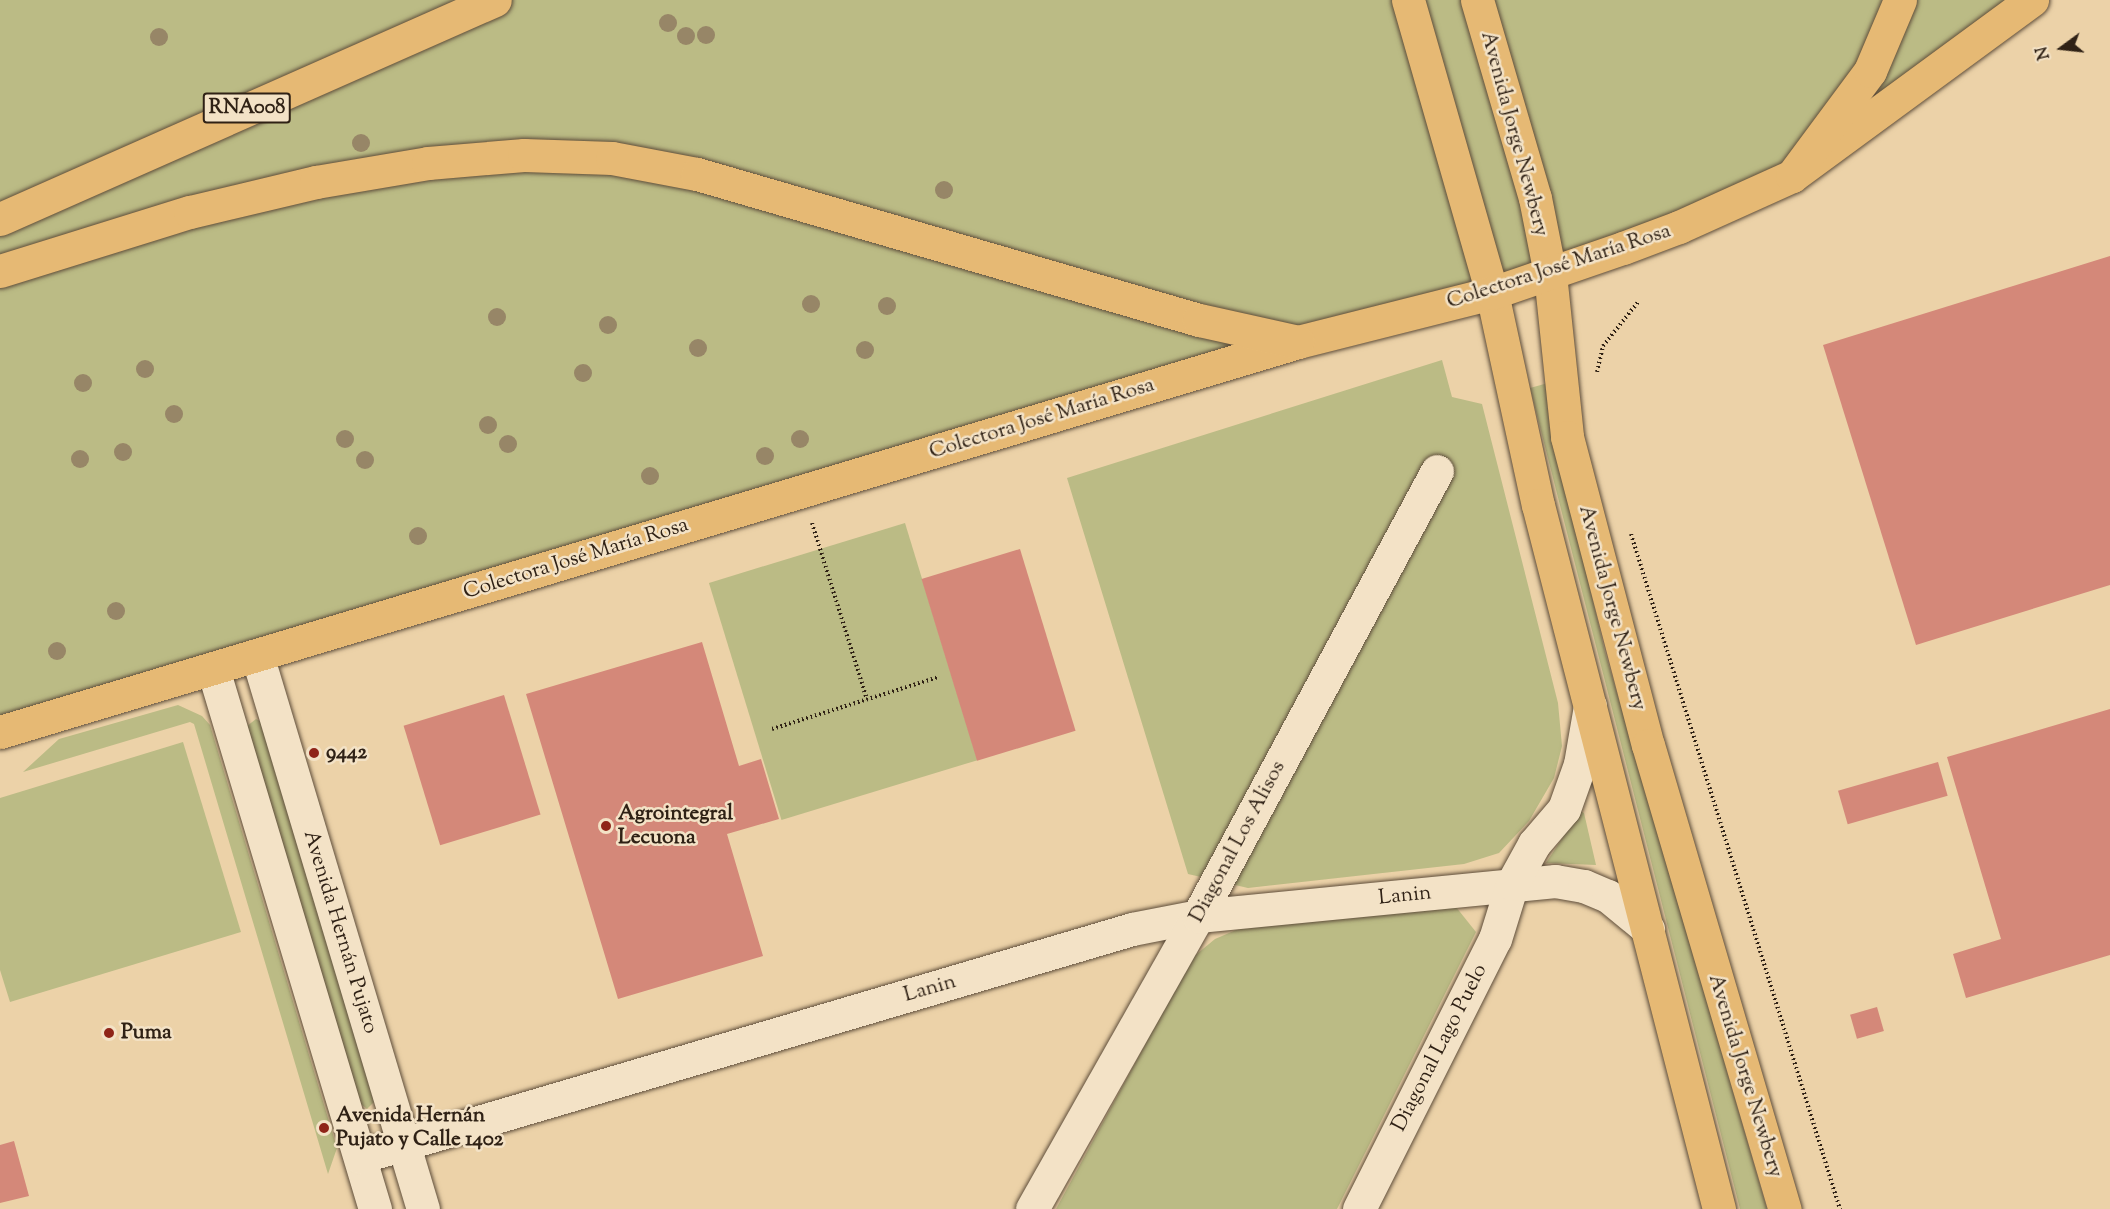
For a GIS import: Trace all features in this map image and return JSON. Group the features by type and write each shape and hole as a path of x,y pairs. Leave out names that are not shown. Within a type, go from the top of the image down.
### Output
{"main road":[{"name":"RNA008","path":"0,219 495,0"},
{"path":"1408,0 1492,293 1538,505 1719,1209"},
{"name":"Avenida Jorge Newbery","path":"1476,0 1535,198 1550,274 1567,437 1647,745 1785,1209"},
{"path":"1792,176 1870,71 1900,0"},
{"name":"Colectora José María Rosa","path":"0,732 1298,342 1492,293 1550,274 1679,227 1792,176 2032,0"},
{"path":"0,271 190,212 316,182 440,162 524,155 612,158 697,174 1239,331 1298,342"}],"street":[{"name":"Diagonal Los Alisos","path":"1032,1209 1198,916 1437,471"},
{"name":"Avenida Hernán Pujato","path":"257,655 423,1209"},
{"path":"213,669 375,1209"},
{"name":"Diagonal Lago Puelo","path":"1359,1209 1495,939 1512,884 1533,844 1564,809 1580,764 1590,706"},
{"path":"1512,884 1555,882 1584,886 1608,896 1648,929"},
{"name":"Lanin","path":"360,1157 1132,929 1198,916 1512,884"}],"path":[{"path":"1595,378 1603,346 1638,302"},
{"name":"Avenida Jorge Newbery","path":"1627,522 1840,1209"},
{"path":"820,549 867,700"},
{"path":"772,729 939,677"}],"green space":[{"path":"0,0 2032,0 1792,176 1679,227 0,732"},
{"path":"1442,360 1452,397 1482,404 1558,703 1562,746 1554,778 1529,821 1499,853 1464,864 1248,888 1188,874 1067,478"},
{"path":"1548,383 1554,436 1605,652 1767,1209 1740,1209 1530,388"},
{"path":"905,523 978,760 781,820 709,583"},
{"path":"178,705 202,716 210,725 337,1148 328,1174 194,724 190,722 23,772 59,739"},
{"path":"256,719 262,722 376,1100 367,1109 361,1104 247,726"},
{"path":"183,742 241,932 10,1002 0,970 0,798"},
{"path":"1580,811 1584,813 1596,865 1546,863"},
{"path":"1456,907 1476,932 1337,1209 1056,1209 1192,958 1215,939 1243,927"}],"building":[{"path":"2110,256 2110,585 1916,645 1823,345"},
{"path":"1020,549 1076,731 977,761 922,579"},
{"path":"702,642 739,766 761,759 779,819 727,834 763,956 618,999 526,694"},
{"path":"504,695 541,815 440,845 404,726"},
{"path":"2110,709 2110,955 1966,998 1953,954 2001,939 1947,757"},
{"path":"1938,762 1948,796 1848,824 1838,791"},
{"path":"1877,1007 1884,1031 1857,1039 1850,1015"},
{"path":"14,1141 29,1196 0,1203 0,1145"}],"place":[{"name":"9442","path":"314,753"},
{"name":"Agrointegral Lecuona","path":"606,826"},
{"name":"Puma","path":"109,1033"},
{"name":"Avenida Hernán Pujato y Calle 1402","path":"324,1128"}]}
